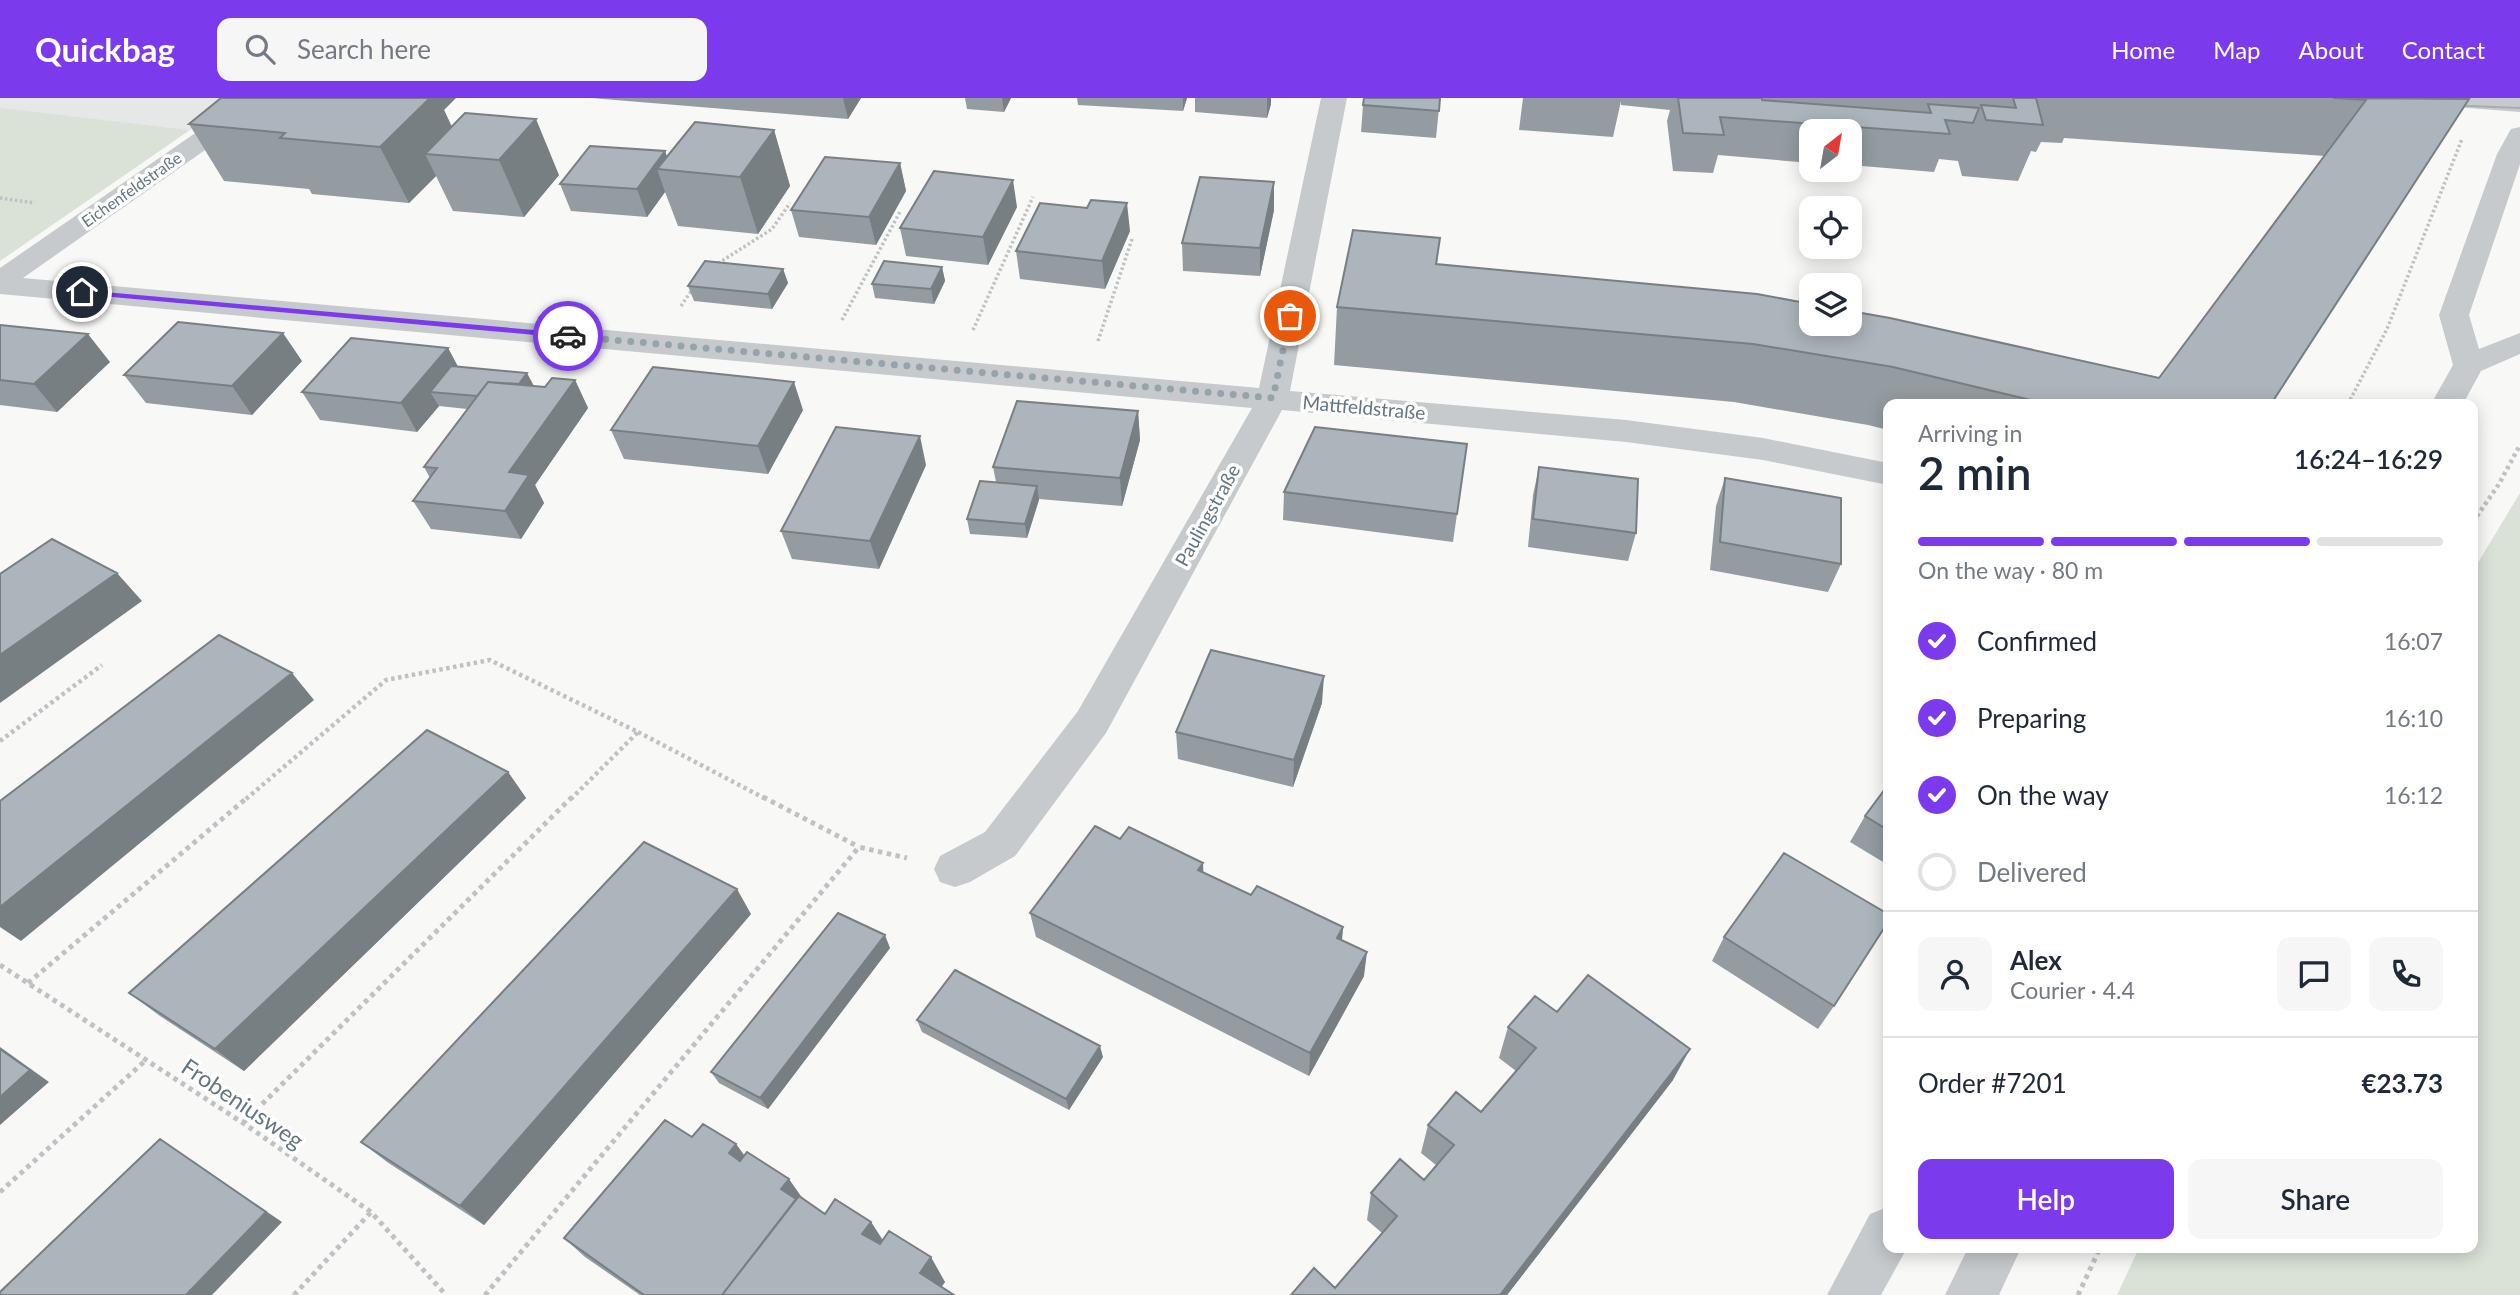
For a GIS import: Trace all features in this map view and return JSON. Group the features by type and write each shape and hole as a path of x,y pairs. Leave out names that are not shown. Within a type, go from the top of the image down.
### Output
{"street":[{"name":"Eichenfeldstraße","path":"0,283 263,98"},
{"name":"Paulingstraße","path":"956,869 1000,844 1092,722 1273,398 1334,98"},
{"path":"2442,98 2520,104"},
{"path":"2469,365 2454,315 2510,154 2520,135"},
{"name":"Mattfeldstraße","path":"0,283 1626,431 1763,449 1883,473"},
{"path":"2450,399 2469,365 2520,342"},
{"path":"1853,1295 1883,1242"},
{"path":"1971,1295 1993,1253"}],"path":[{"path":"2351,399 2388,329 2461,145"},
{"path":"955,370 1034,197"},
{"path":"705,271 772,229 790,203"},
{"path":"821,358 901,210"},
{"path":"1085,381 1132,239"},
{"path":"655,343 698,282"},
{"path":"2478,515 2499,484 2520,445"},
{"path":"28,983 386,680 490,660 638,732 859,847 956,869"},
{"path":"0,741 102,665"},
{"path":"243,1123 638,732"},
{"path":"485,1295 859,847"},
{"name":"Frobeniusweg","path":"0,965 243,1123 371,1212 446,1295"},
{"path":"0,1192 146,1060"},
{"path":"294,1295 371,1212"},
{"path":"2078,1295 2098,1253"}],"shaded area":[{"path":"0,98 237,98 190,130 0,109"},
{"path":"0,108 190,130 0,261"},
{"path":"2520,493 2520,1295 2117,1295 2137,1253 2478,1253 2478,563"}],"building":[{"path":"221,98 430,98 380,147 280,138 285,133 189,124"},
{"path":"1364,98 1440,98 1439,111 1363,105"},
{"path":"1678,98 1762,98 1931,113 1928,104 1979,108 1973,123 1945,120 1950,134 1862,127 1862,119 1799,119 1799,123 1720,117 1724,135 1683,133"},
{"path":"2013,98 2036,98 2043,125 1986,120 1981,105 2016,108"},
{"path":"2333,98 2469,99 2274,399 2026,399 1893,367 1753,344 1337,307 1353,230 1440,238 1436,264 1757,294 1799,302 1799,336 1862,336 1862,313 2159,378 2366,100"},
{"path":"465,113 536,119 499,160 425,154"},
{"path":"695,122 774,130 740,177 657,169"},
{"path":"590,146 665,151 637,189 560,184"},
{"path":"825,157 900,163 869,217 791,210"},
{"path":"934,171 1013,180 983,237 900,228"},
{"path":"1200,177 1274,182 1260,248 1182,243"},
{"path":"1091,200 1127,203 1102,261 1016,251 1040,203 1087,208"},
{"path":"705,261 783,269 768,294 688,286"},
{"path":"884,261 942,267 931,289 872,284"},
{"path":"178,322 283,333 232,386 124,375"},
{"path":"0,325 88,334 34,384 0,380"},
{"path":"351,338 448,348 401,403 302,392"},
{"path":"451,366 527,373 519,384 488,382 477,396 430,392"},
{"path":"653,367 794,382 758,446 611,430"},
{"path":"552,378 575,380 509,472 529,475 505,511 413,501 437,468 424,467 488,382 545,387"},
{"path":"1017,401 1138,411 1120,478 993,467"},
{"path":"836,427 920,436 870,541 781,531"},
{"path":"1315,427 1467,444 1457,514 1284,492"},
{"path":"1539,467 1638,479 1636,533 1533,519"},
{"path":"1725,478 1841,498 1841,564 1720,542"},
{"path":"980,481 1037,486 1025,524 967,519"},
{"path":"52,539 117,573 0,655 0,574"},
{"path":"219,635 292,673 0,907 0,801"},
{"path":"1211,650 1324,676 1294,760 1176,732"},
{"path":"427,730 508,772 215,1049 129,993"},
{"path":"1883,792 1883,827 1865,816"},
{"path":"1095,826 1120,839 1129,827 1203,863 1198,870 1251,895 1257,886 1343,927 1337,938 1367,952 1310,1053 1030,913"},
{"path":"644,842 737,889 460,1206 361,1142"},
{"path":"1784,853 1883,911 1883,930 1834,1006 1724,937"},
{"path":"838,913 885,935 760,1098 711,1072"},
{"path":"955,970 1100,1046 1066,1099 917,1020"},
{"path":"1588,975 1690,1049 1500,1295 1291,1295 1314,1268 1335,1288 1397,1216 1371,1193 1400,1159 1424,1180 1454,1145 1428,1125 1456,1092 1481,1112 1536,1048 1508,1027 1535,996 1557,1012"},
{"path":"0,1049 30,1070 0,1097"},
{"path":"665,1120 692,1137 703,1124 736,1144 729,1153 740,1161 747,1152 789,1179 781,1189 796,1199 722,1295 644,1295 564,1238"},
{"path":"160,1139 266,1212 186,1295 0,1295 0,1292"},
{"path":"799,1196 825,1214 835,1199 871,1222 862,1234 880,1244 889,1231 931,1257 920,1273 954,1295 722,1295"}],"tram line":[{"path":"2445,105 2520,108"}],"way so far":[{"path":"568,336 1273,398 1290,316"}],"route":[{"path":"82,292 568,336"}]}
